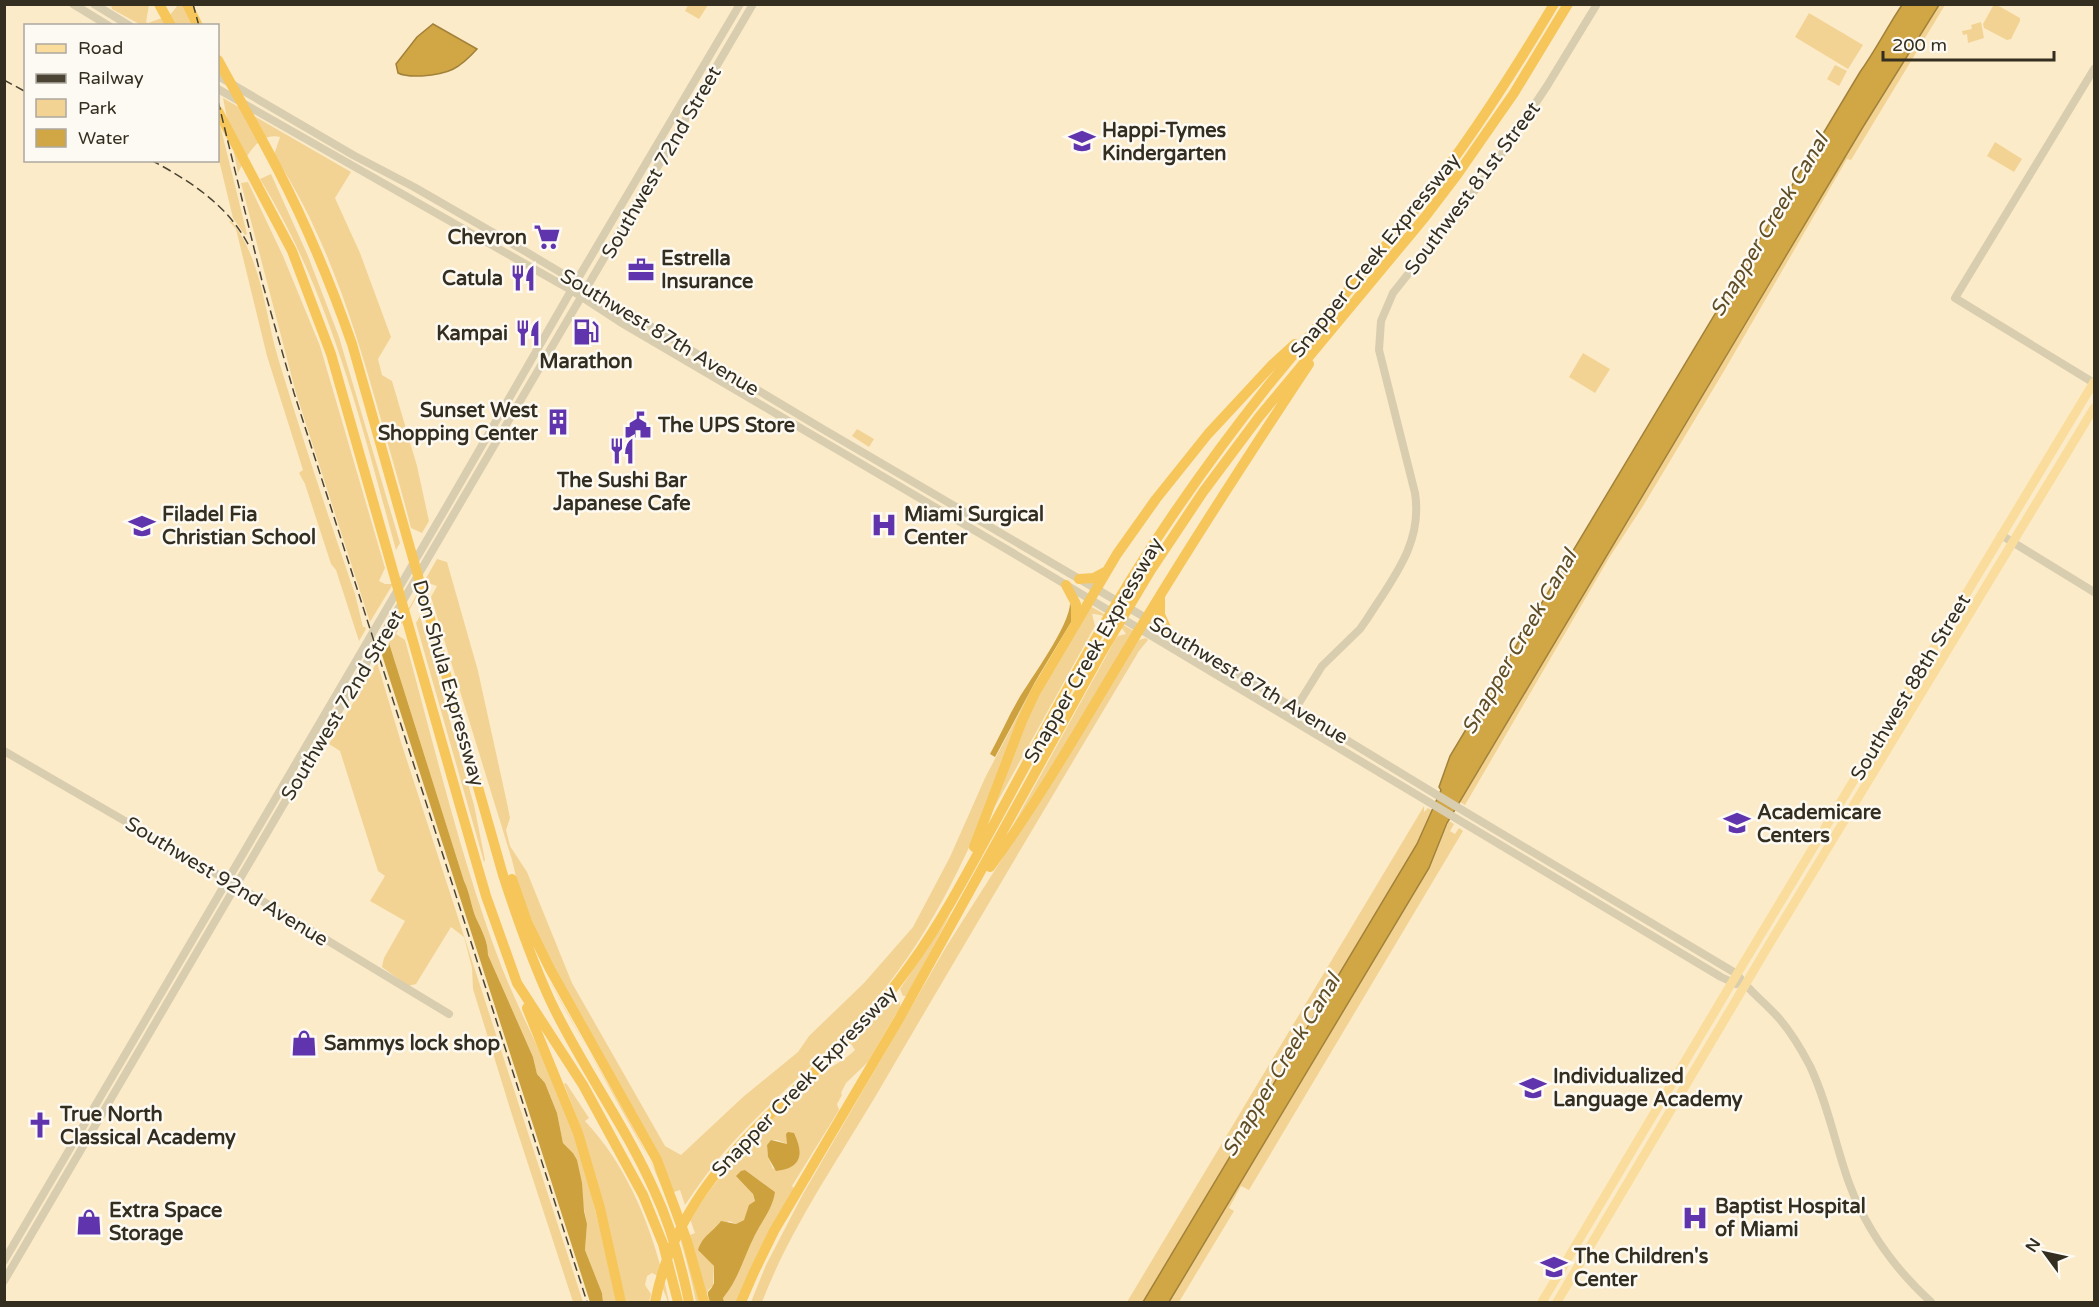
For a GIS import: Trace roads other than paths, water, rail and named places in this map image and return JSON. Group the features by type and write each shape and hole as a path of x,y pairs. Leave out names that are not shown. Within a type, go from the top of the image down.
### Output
{"highway":[{"path":"159,4 170,24"},
{"path":"187,4 197,24"},
{"name":"Snapper Creek Expressway","path":"656,1300 670,1251 686,1216 706,1184 740,1143 834,1054 882,1002 920,951 952,899 1102,627 1205,468 1267,388 1449,165 1504,86 1554,4"},
{"name":"Snapper Creek Expressway","path":"741,1302 759,1259 779,1222 899,1018 1137,592 1185,518 1278,393 1425,217 1469,159 1514,93 1568,4"},
{"name":"Don Shula Expressway","path":"219,62 278,170 312,240 349,333 524,939 551,1002 654,1189 679,1257 688,1302"},
{"name":"Don Shula Expressway","path":"219,113 292,251 321,322 353,425 410,634 486,896 517,983 583,1085 643,1195 665,1249 678,1302"},
{"path":"952,899 991,806 1022,721 1042,680 1139,522 1203,441 1273,364 1327,315"},
{"path":"965,901 1011,838 1087,720 1146,618 1339,320"},
{"path":"1079,579 1094,578 1108,571"},
{"path":"1066,585 1076,604 1076,623"},
{"path":"1160,597 1160,615 1168,632"},
{"path":"480,793 488,804 508,868 535,940 569,1006 657,1160 685,1233 704,1302"},
{"path":"517,983 578,1133 600,1208 621,1302"}],"main road":[{"path":"73,4 106,24"},
{"path":"94,4 127,24"},
{"name":"Southwest 72nd Street","path":"4,1261 740,4"},
{"name":"Southwest 72nd Street","path":"4,1281 753,4"},
{"name":"Southwest 81st Street","path":"1296,708 1322,666 1363,624 1412,541 1418,508 1379,350 1379,333 1384,310 1393,293 1460,211 1513,138 1597,4"},
{"path":"2094,69 1955,298 2094,382"},
{"name":"Southwest 87th Avenue","path":"219,77 588,288 872,459 1146,618 1737,974 1745,986 1776,1015 1800,1048 1824,1098 1849,1183 1864,1217 1892,1261 1931,1302"},
{"name":"Southwest 87th Avenue","path":"219,90 571,290 1732,983 1745,986"},
{"path":"279,124 285,115"},
{"path":"658,168 655,162 666,140 663,136"},
{"path":"353,155 357,170"},
{"path":"663,347 668,338"},
{"path":"524,372 533,378"},
{"name":"Southwest 88th Street","path":"1542,1302 2094,382"},
{"path":"757,403 760,392"},
{"name":"Southwest 88th Street","path":"1557,1302 2094,408"},
{"path":"493,427 502,433"},
{"path":"806,432 821,428"},
{"path":"867,468 872,459"},
{"path":"938,509 944,500"},
{"path":"447,506 456,512"},
{"path":"2001,535 2094,592"},
{"path":"1290,718 1296,708"},
{"path":"318,726 326,731"},
{"name":"Southwest 92nd Avenue","path":"4,751 236,885 448,1014"},
{"path":"295,764 305,769"},
{"path":"139,1030 148,1036"},
{"path":"78,1136 87,1141"},
{"path":"70,1148 79,1153"},
{"path":"1558,1276 1569,1282"}],"water":[{"name":"Snapper Creek Canal","path":"1902,5 1939,5 1863,127 1447,823 1429,868 1169,1302 1143,1302 1417,844 1441,790 1439,787 1450,756"},
{"path":"433,24 477,49 459,66 447,72 422,76 407,76 398,73 396,64 417,37"}],"railway":[{"path":"193,4 198,24"},
{"path":"4,80 24,91"},
{"path":"219,105 263,285 294,393 587,1302"},
{"path":"154,162 194,186 219,206 249,246"}],"place":[{"name":"Happi-Tymes Kindergarten","path":"1082,141"},
{"name":"Chevron","path":"547,237"},
{"name":"Estrella Insurance","path":"641,270"},
{"name":"Catula","path":"523,278"},
{"name":"Marathon","path":"586,332"},
{"name":"Kampai","path":"528,333"},
{"name":"Sunset West Shopping Center","path":"558,422"},
{"name":"The UPS Store","path":"638,425"},
{"name":"The Sushi Bar Japanese Cafe","path":"622,451"},
{"name":"Miami Surgical Center","path":"884,525"},
{"name":"Filadel Fia Christian School","path":"142,526"},
{"name":"Academicare Centers","path":"1737,823"},
{"name":"Sammys lock shop","path":"304,1043"},
{"name":"Individualized Language Academy","path":"1533,1088"},
{"name":"True North Classical Academy","path":"40,1125"},
{"name":"Baptist Hospital of Miami","path":"1695,1218"},
{"name":"Extra Space Storage","path":"89,1222"},
{"name":"The Children's Center","path":"1554,1267"}]}
